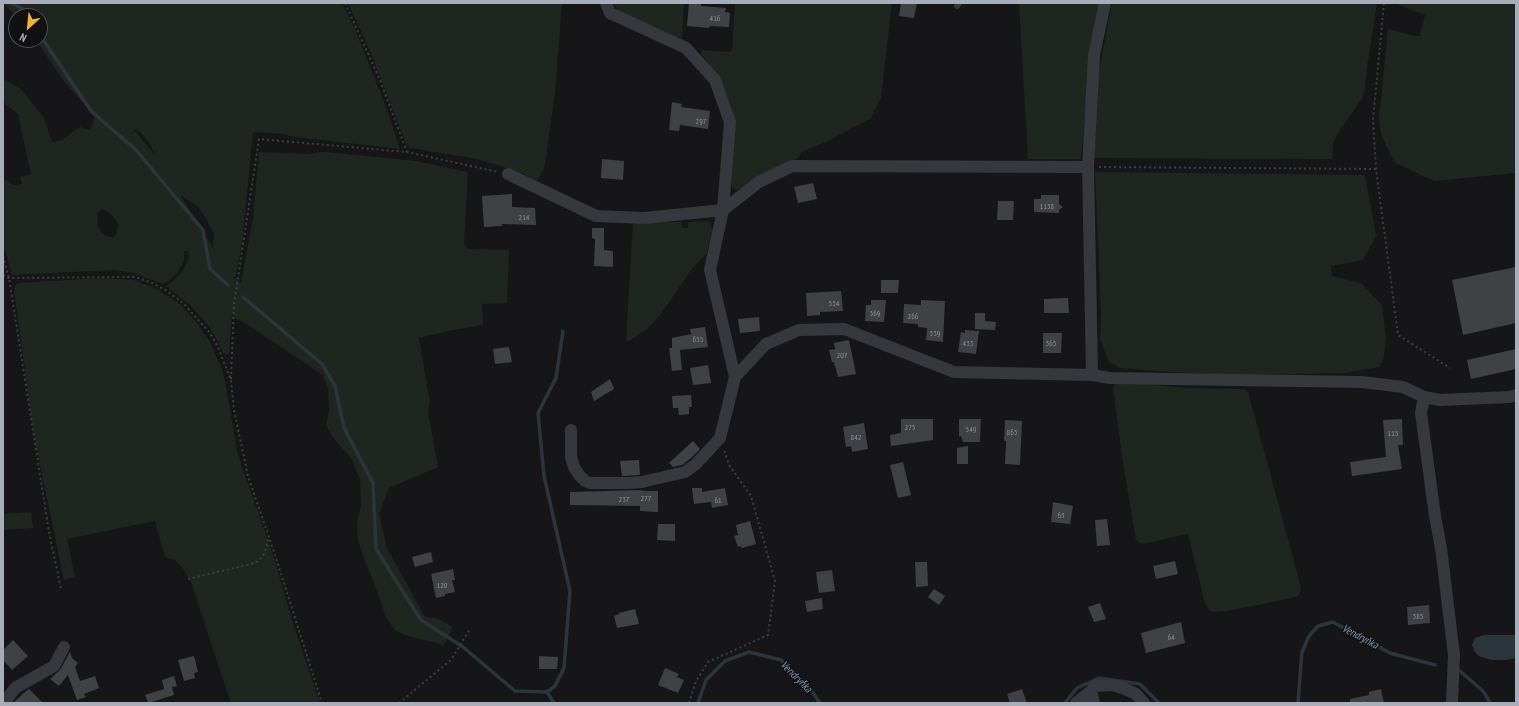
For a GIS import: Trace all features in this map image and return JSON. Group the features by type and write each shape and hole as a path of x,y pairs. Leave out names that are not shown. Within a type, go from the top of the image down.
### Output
{"street":[{"path":"571,430 571,457 574,467 579,475 590,483 642,482 685,472 696,464 720,438 735,377 710,270 723,210 730,122 714,80 686,48 610,12 606,3"},
{"path":"1092,375 1088,167 1094,55 1105,3"},
{"path":"508,174 596,216 644,218 723,210 759,182 792,166 1088,167"},
{"path":"735,377 766,344 799,330 844,329 954,372 1092,375 1110,378 1362,382 1403,387 1424,397 1440,400 1510,397 1516,395"},
{"path":"1424,397 1421,413 1435,516 1441,548 1454,655 1452,703"},
{"path":"4,703 15,688 54,666 64,647"},
{"path":"1076,703 1095,686 1113,685 1125,688 1136,694 1144,703"},
{"path":"1091,691 1094,703"}],"path":[{"path":"345,3 380,80 407,152"},
{"path":"1384,3 1373,120 1376,169 1398,335 1450,368"},
{"path":"322,703 269,535 248,476 234,410 230,380 234,304 260,139 407,152 508,174"},
{"path":"1088,167 1376,169"},
{"path":"3,256 8,278 49,532 62,589"},
{"path":"3,275 8,278 135,277 150,282 167,291 182,303 205,328 218,347 230,380"},
{"path":"689,703 696,681 708,662 768,634 776,582 751,496 729,464 720,438"},
{"path":"188,579 255,563 263,556 269,535"},
{"path":"399,703 451,660 470,629"}],"shaded area":[{"path":"3,3 342,3 354,27 384,102 400,149 294,137 283,134 253,132 242,244 236,274 235,277 232,277 241,282 253,219 259,152 312,154 327,152 416,161 468,172 464,244 468,249 509,250 507,303 482,304 483,325 419,338 430,403 428,412 438,467 389,488 379,514 387,548 425,617 437,618 453,627 443,647 440,644 405,635 395,630 387,619 358,541 357,522 361,506 360,480 352,459 334,439 326,425 329,411 328,389 323,375 239,319 238,321 232,314 229,355 223,353 209,326 190,305 166,286 183,271 188,260 189,254 187,251 184,251 184,261 178,272 162,284 134,273 115,270 12,275 3,243 3,181 7,180 13,185 22,184 20,177 31,174 18,114 3,102 3,79 20,88 44,118 52,142 62,140 80,127 90,130 95,116 62,79 41,48 48,48 48,8 8,8","holes":["133,129 139,131 149,142 155,155","181,196 197,206 204,215 214,234 213,248","103,209 112,215 118,224 117,233 113,238 106,236 98,226 97,213"]},
{"path":"348,3 562,3 555,93 546,158 544,168 537,181 522,173 478,159 410,148 406,144 371,53"},
{"path":"612,3 684,3 682,39 623,14"},
{"path":"735,3 892,3 881,97 871,118 830,140 802,152 798,158 759,175 741,189 736,190 732,187 730,174 733,113 724,88 702,55 702,50 730,52 732,50"},
{"path":"1019,3 1101,3 1089,67 1081,159 1028,159"},
{"path":"1112,3 1377,3 1365,90 1362,99 1339,131 1333,143 1332,159 1094,158 1098,76"},
{"path":"1395,3 1516,3 1516,173 1434,181 1394,162 1381,134 1379,118 1388,29 1413,36 1420,36 1425,15"},
{"path":"1095,172 1365,175 1376,236 1363,260 1331,266 1332,276 1361,283 1382,305 1386,338 1384,355 1380,367 1344,373 1212,375 1120,368 1109,362 1100,340 1101,312"},
{"path":"633,222 681,222 682,228 688,228 688,222 711,222 712,231 707,253 691,270 661,314 647,329 627,341"},
{"path":"101,278 134,280 157,289 180,304 196,322 210,342 222,369 225,381 238,455 275,561 292,620 320,703 231,703 191,582 182,567 175,560 165,557 155,521 67,539 75,577 64,580 34,436 14,290 16,284 19,283"},
{"path":"1120,382 1187,388 1240,389 1248,392 1301,587 1298,596 1227,611 1215,612 1209,610 1205,603 1188,534 1142,544 1136,540 1123,463 1113,388 1115,384"},
{"path":"31,512 33,528 3,530 3,514"},
{"path":"1484,635 1516,635 1516,658 1491,660 1479,656 1475,652 1472,645 1475,638"}],"building":[{"path":"689,3 701,3 701,6 726,8 725,12 730,13 729,27 710,26 709,28 687,26"},
{"path":"901,3 917,3 914,18 899,16"},
{"path":"672,102 682,104 681,107 710,111 708,129 680,125 679,131 669,130"},
{"path":"602,159 624,161 623,180 601,178"},
{"path":"813,183 817,199 798,203 794,187"},
{"path":"512,194 512,207 535,208 536,225 502,224 502,226 484,227 482,196"},
{"path":"1041,195 1059,195 1059,204 1063,207 1059,210 1059,213 1034,212 1034,199 1041,199"},
{"path":"998,201 1014,201 1013,220 997,220"},
{"path":"592,228 604,228 604,250 613,251 613,267 594,266 595,239 592,238"},
{"path":"1516,267 1516,323 1463,335 1452,280"},
{"path":"881,280 899,280 898,293 881,293"},
{"path":"841,291 843,311 820,312 820,315 807,316 806,293"},
{"path":"1068,298 1069,313 1044,313 1044,299"},
{"path":"871,300 886,300 884,322 865,321 866,305 871,305"},
{"path":"921,300 945,301 943,342 926,340 927,328 918,327 918,324 903,323 904,304 921,305"},
{"path":"975,313 985,313 985,321 996,322 995,330 975,329"},
{"path":"759,317 760,331 740,333 738,319"},
{"path":"705,327 708,347 680,350 682,370 672,371 669,348 672,348 672,338 691,334 690,329"},
{"path":"965,330 979,331 976,354 958,352 961,332 965,333"},
{"path":"1043,333 1062,333 1061,353 1043,353"},
{"path":"849,340 856,374 838,377 829,350 835,349 834,343"},
{"path":"509,347 512,362 495,364 493,349"},
{"path":"1516,349 1516,369 1471,379 1467,360"},
{"path":"708,365 711,383 693,385 690,368"},
{"path":"610,379 614,389 594,401 591,392"},
{"path":"691,395 692,407 689,407 689,414 679,415 678,408 673,408 672,396"},
{"path":"901,419 933,419 933,440 891,446 890,435 901,433"},
{"path":"959,419 981,419 980,442 963,442 961,436 959,437"},
{"path":"1402,419 1403,445 1398,445 1402,469 1352,476 1350,462 1386,457 1383,420"},
{"path":"1005,420 1022,421 1020,465 1005,464"},
{"path":"864,423 868,449 852,452 851,446 846,447 843,427"},
{"path":"693,441 700,449 682,465 673,467 669,463"},
{"path":"968,446 968,464 957,464 957,448"},
{"path":"639,460 640,475 622,476 620,461"},
{"path":"903,462 911,495 898,498 890,465"},
{"path":"692,488 702,488 702,492 725,488 728,505 712,508 711,502 694,504"},
{"path":"658,491 658,512 640,511 640,506 570,505 570,492"},
{"path":"1053,502 1073,506 1070,524 1051,522"},
{"path":"1107,519 1110,545 1097,546 1095,520"},
{"path":"750,521 756,544 742,548 741,546 738,547 734,536 738,535 736,525"},
{"path":"658,524 675,524 675,541 657,540"},
{"path":"431,552 433,562 415,567 412,557"},
{"path":"1175,561 1178,574 1156,579 1153,566"},
{"path":"915,562 927,562 928,586 916,587"},
{"path":"453,569 455,580 452,580 455,592 436,598 431,574"},
{"path":"832,570 835,591 819,593 816,572"},
{"path":"934,589 945,596 939,605 928,597"},
{"path":"822,598 823,609 807,612 805,601"},
{"path":"1100,603 1106,619 1094,622 1088,607"},
{"path":"1429,605 1430,623 1408,625 1407,607"},
{"path":"635,609 639,624 617,628 614,616 619,613"},
{"path":"1181,622 1185,643 1146,653 1141,633"},
{"path":"13,640 28,656 12,670 3,660 3,650"},
{"path":"70,652 72,658 78,663 75,667 80,681 95,676 99,688 84,694 86,697 77,700 68,675 59,686 50,679 60,670"},
{"path":"194,656 198,672 194,673 195,678 184,681 178,660"},
{"path":"539,656 558,657 557,669 539,669"},
{"path":"665,668 679,674 677,677 684,680 678,693 658,685"},
{"path":"174,676 177,686 172,687 174,695 148,703 145,695 164,689 162,680"},
{"path":"29,689 43,703 13,703 26,691"},
{"path":"1022,689 1027,703 1010,703 1007,694"},
{"path":"1381,689 1384,703 1350,703 1350,699 1369,695 1369,692"}],"waterway":[{"path":"11,3 21,8"},
{"path":"48,47 91,111 136,150 203,230 210,269 228,285"},
{"path":"243,297 322,364 335,386 344,428 373,483 376,549 421,620 463,647 515,691 547,692 554,703"},
{"path":"547,692 555,686 564,668 570,591 544,476 538,413 556,378 563,331"},
{"name":"Vendryňka","path":"1298,703 1302,652 1309,636 1318,626 1333,622 1390,653 1435,665"},
{"name":"Vendryňka","path":"698,703 706,680 725,661 749,652 781,660 809,687 820,703"},
{"name":"Vendryňka","path":"1456,670 1460,671 1484,692 1490,703"},
{"name":"Vendryňka","path":"1065,703 1077,688 1099,678 1140,684 1159,703"}]}
